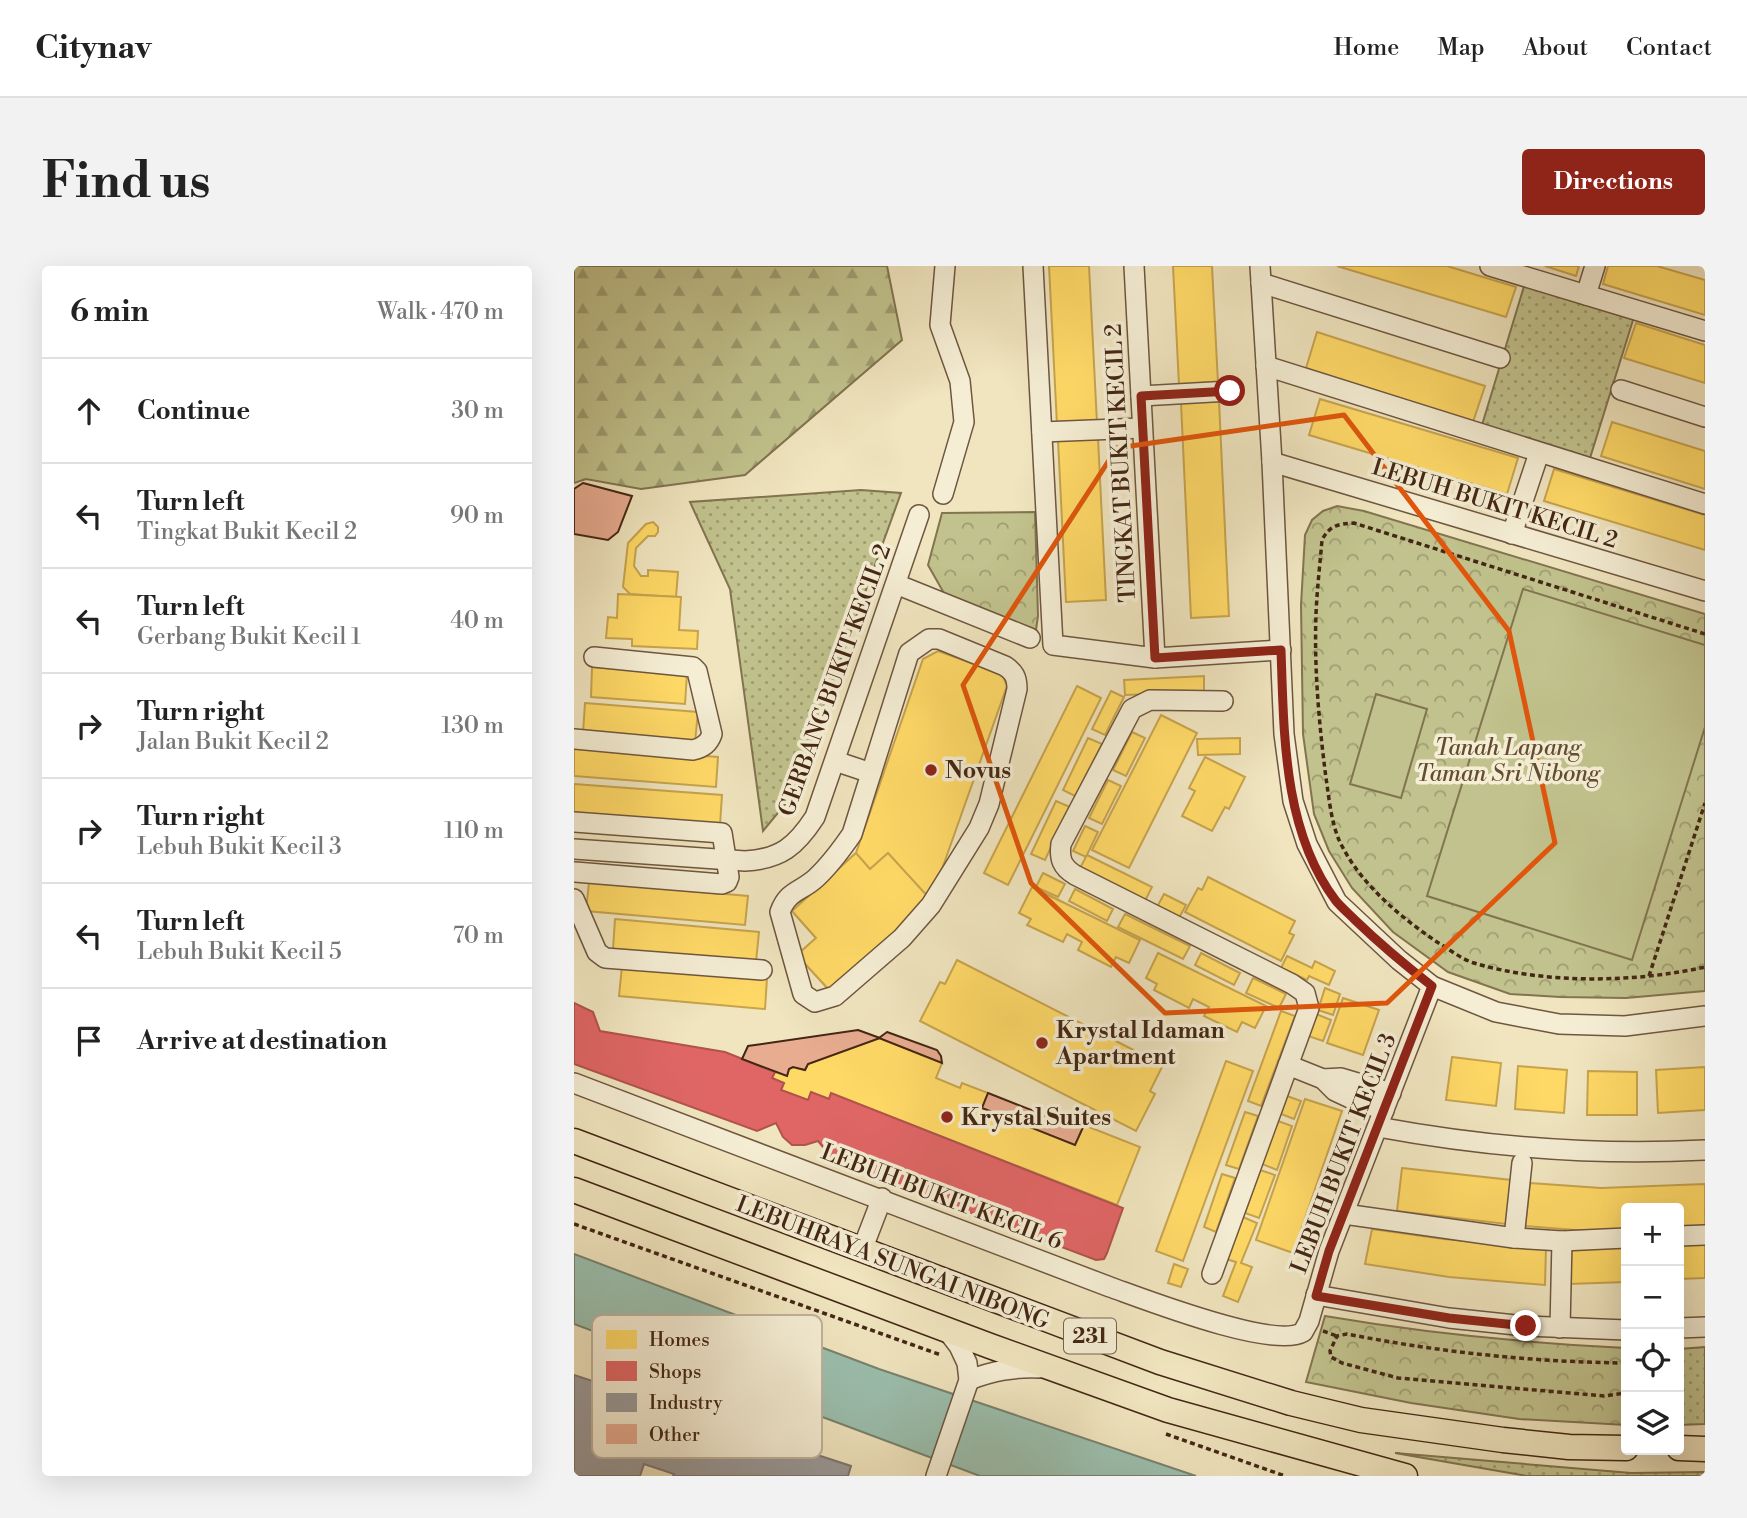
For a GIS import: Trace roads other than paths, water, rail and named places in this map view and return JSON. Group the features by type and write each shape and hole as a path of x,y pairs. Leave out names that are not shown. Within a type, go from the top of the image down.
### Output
{"main road":[{"name":"LEBUHRAYA SUNGAI NIBONG","path":"574,1140 1160,1362 1291,1404 1361,1420 1503,1440 1569,1447 1621,1448"},
{"name":"LEBUHRAYA SUNGAI NIBONG","path":"574,1190 1168,1410 1405,1476"},
{"path":"1684,1448 1705,1449"}],"street":[{"path":"943,494 964,422 960,381 940,325 945,266"},
{"path":"1033,266 1053,645 1155,658 1281,650"},
{"name":"TINGKAT BUKIT KECIL 2","path":"1134,266 1155,658"},
{"path":"1490,266 1705,331"},
{"path":"1586,295 1595,266"},
{"path":"1500,358 1261,275 1284,734 1293,801 1307,844 1337,902 1399,960 1432,986 1496,1013 1559,1024 1625,1026 1705,1016"},
{"path":"1266,366 1705,504"},
{"path":"1621,390 1705,417"},
{"path":"1141,396 1230,391"},
{"path":"1042,432 1142,428"},
{"path":"1512,534 1539,453"},
{"name":"LEBUH BUKIT KECIL 2","path":"1272,462 1705,591"},
{"name":"GERBANG BUKIT KECIL 2","path":"576,850 766,859 780,854 802,837 815,817 919,515"},
{"path":"896,584 1030,638"},
{"path":"929,639 939,639 1012,671 1017,679 1017,689 996,780 979,828 931,905 902,938 835,996 815,1002 803,993 780,912 790,894 813,881 835,859 852,834 871,773 909,653 918,645 929,639"},
{"path":"574,739 694,750 701,748 710,740 712,734 697,671 693,667 594,657"},
{"path":"1212,1274 1309,1009 1305,993 1075,875 1067,870 1060,855 1061,844 1132,709 1150,700 1223,701"},
{"path":"835,761 871,773"},
{"path":"574,822 719,832 724,836 729,877 727,882 722,884 574,872 576,850"},
{"path":"574,899 597,953 605,958 762,970"},
{"name":"LEBUH BUKIT KECIL 3","path":"1297,1335 1303,1332 1309,1321 1329,1251 1432,986"},
{"path":"1288,1065 1322,1079 1335,1091 1384,1110 1432,1137 1524,1148 1590,1152 1705,1150"},
{"name":"LEBUH BUKIT KECIL 6","path":"574,1083 1110,1287 1185,1313 1254,1332 1297,1335"},
{"path":"1514,1238 1522,1163"},
{"path":"862,1250 882,1198"},
{"path":"1344,1214 1514,1238 1562,1241 1621,1238"},
{"path":"1684,1236 1705,1235"},
{"path":"1560,1328 1562,1241"},
{"path":"1316,1296 1449,1318 1560,1328 1621,1330"},
{"path":"1684,1328 1705,1327"},
{"path":"937,1473 967,1385 963,1354 946,1329"},
{"path":"967,1385 993,1371 1013,1367 1051,1368"}],"place":[{"name":"Novus","path":"931,770"},
{"name":"Krystal Idaman Apartment","path":"1042,1043"},
{"name":"Krystal Suites","path":"947,1117"}],"park label":[{"name":"Tanah Lapang Taman Sri Nibong","path":"1508,760"}]}
